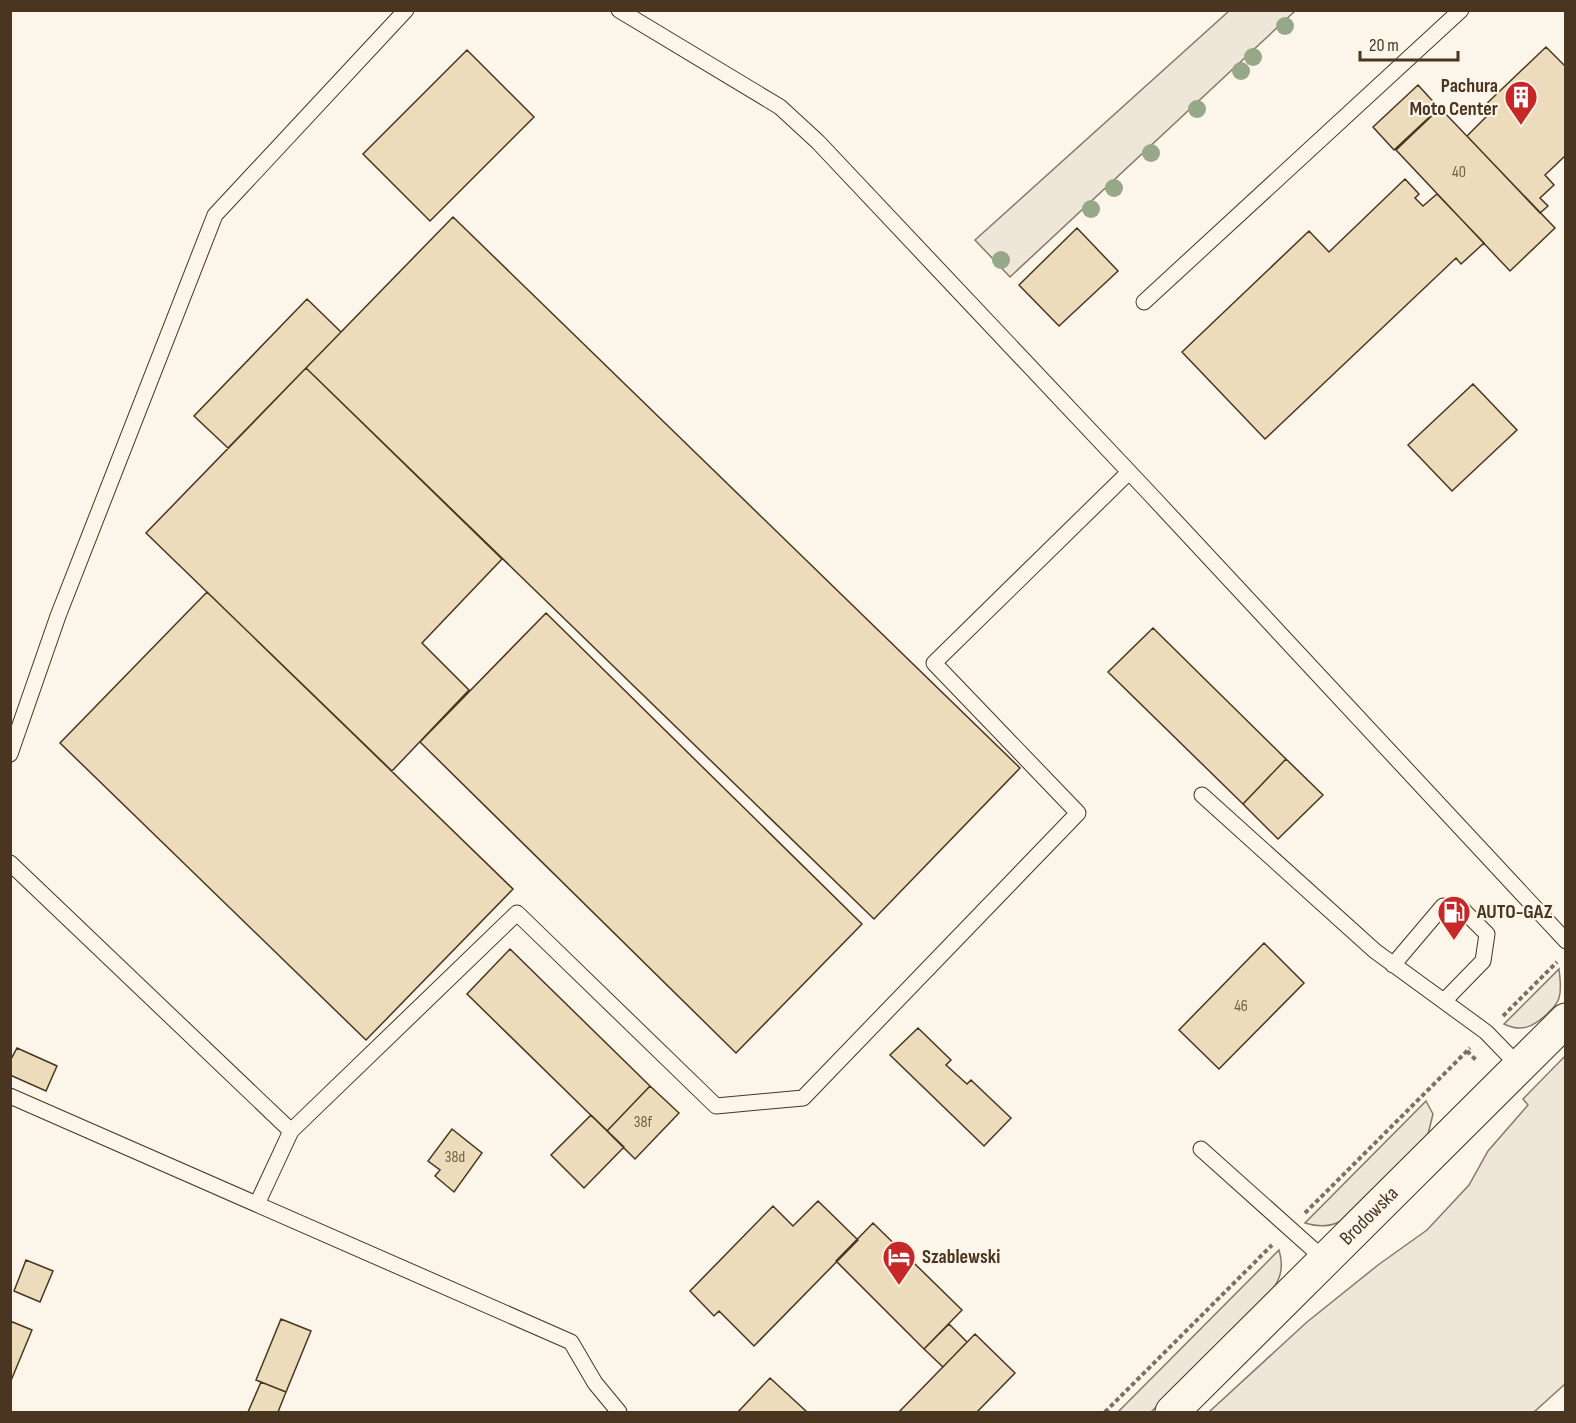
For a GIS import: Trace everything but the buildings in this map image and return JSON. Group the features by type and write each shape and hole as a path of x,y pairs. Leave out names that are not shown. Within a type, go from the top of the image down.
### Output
{"street":[{"name":"Brodowska","path":"1172,1413 1566,1020"}],"lane":[{"path":"10,754 58,616 215,215 406,10"},
{"path":"619,10 780,107 818,142 1566,941"},
{"path":"1143,302 1461,10"},
{"path":"257,1204 291,1131 517,913 716,1106 803,1098 1078,813 934,663 1129,472"},
{"path":"1202,795 1375,951 1486,1032 1520,1066"},
{"path":"10,863 291,1131"},
{"path":"1393,965 1443,906 1460,907 1486,934 1483,961 1444,1001"},
{"path":"10,1096 571,1342 595,1383 619,1413"},
{"path":"1201,1149 1324,1260"}],"path":[{"path":"1105,1413 1558,961"}],"shaded area":[{"path":"1229,11 1295,11 1010,277 975,240"},
{"path":"1559,969 1560,994 1551,1010 1527,1027 1516,1028 1504,1024"},
{"path":"1565,1056 1565,1384 1534,1412 1209,1412 1307,1322 1378,1265 1427,1230 1469,1185 1488,1151 1528,1105 1523,1099"},
{"path":"1426,1101 1433,1114 1428,1134 1339,1222 1322,1226 1305,1223"},
{"path":"1279,1250 1281,1272 1279,1279 1261,1303 1151,1412 1118,1412"}],"place":[{"name":"Pachura Moto Center","path":"1521,126"},
{"name":"AUTO-GAZ","path":"1454,941"},
{"name":"Szablewski","path":"899,1286"}]}
